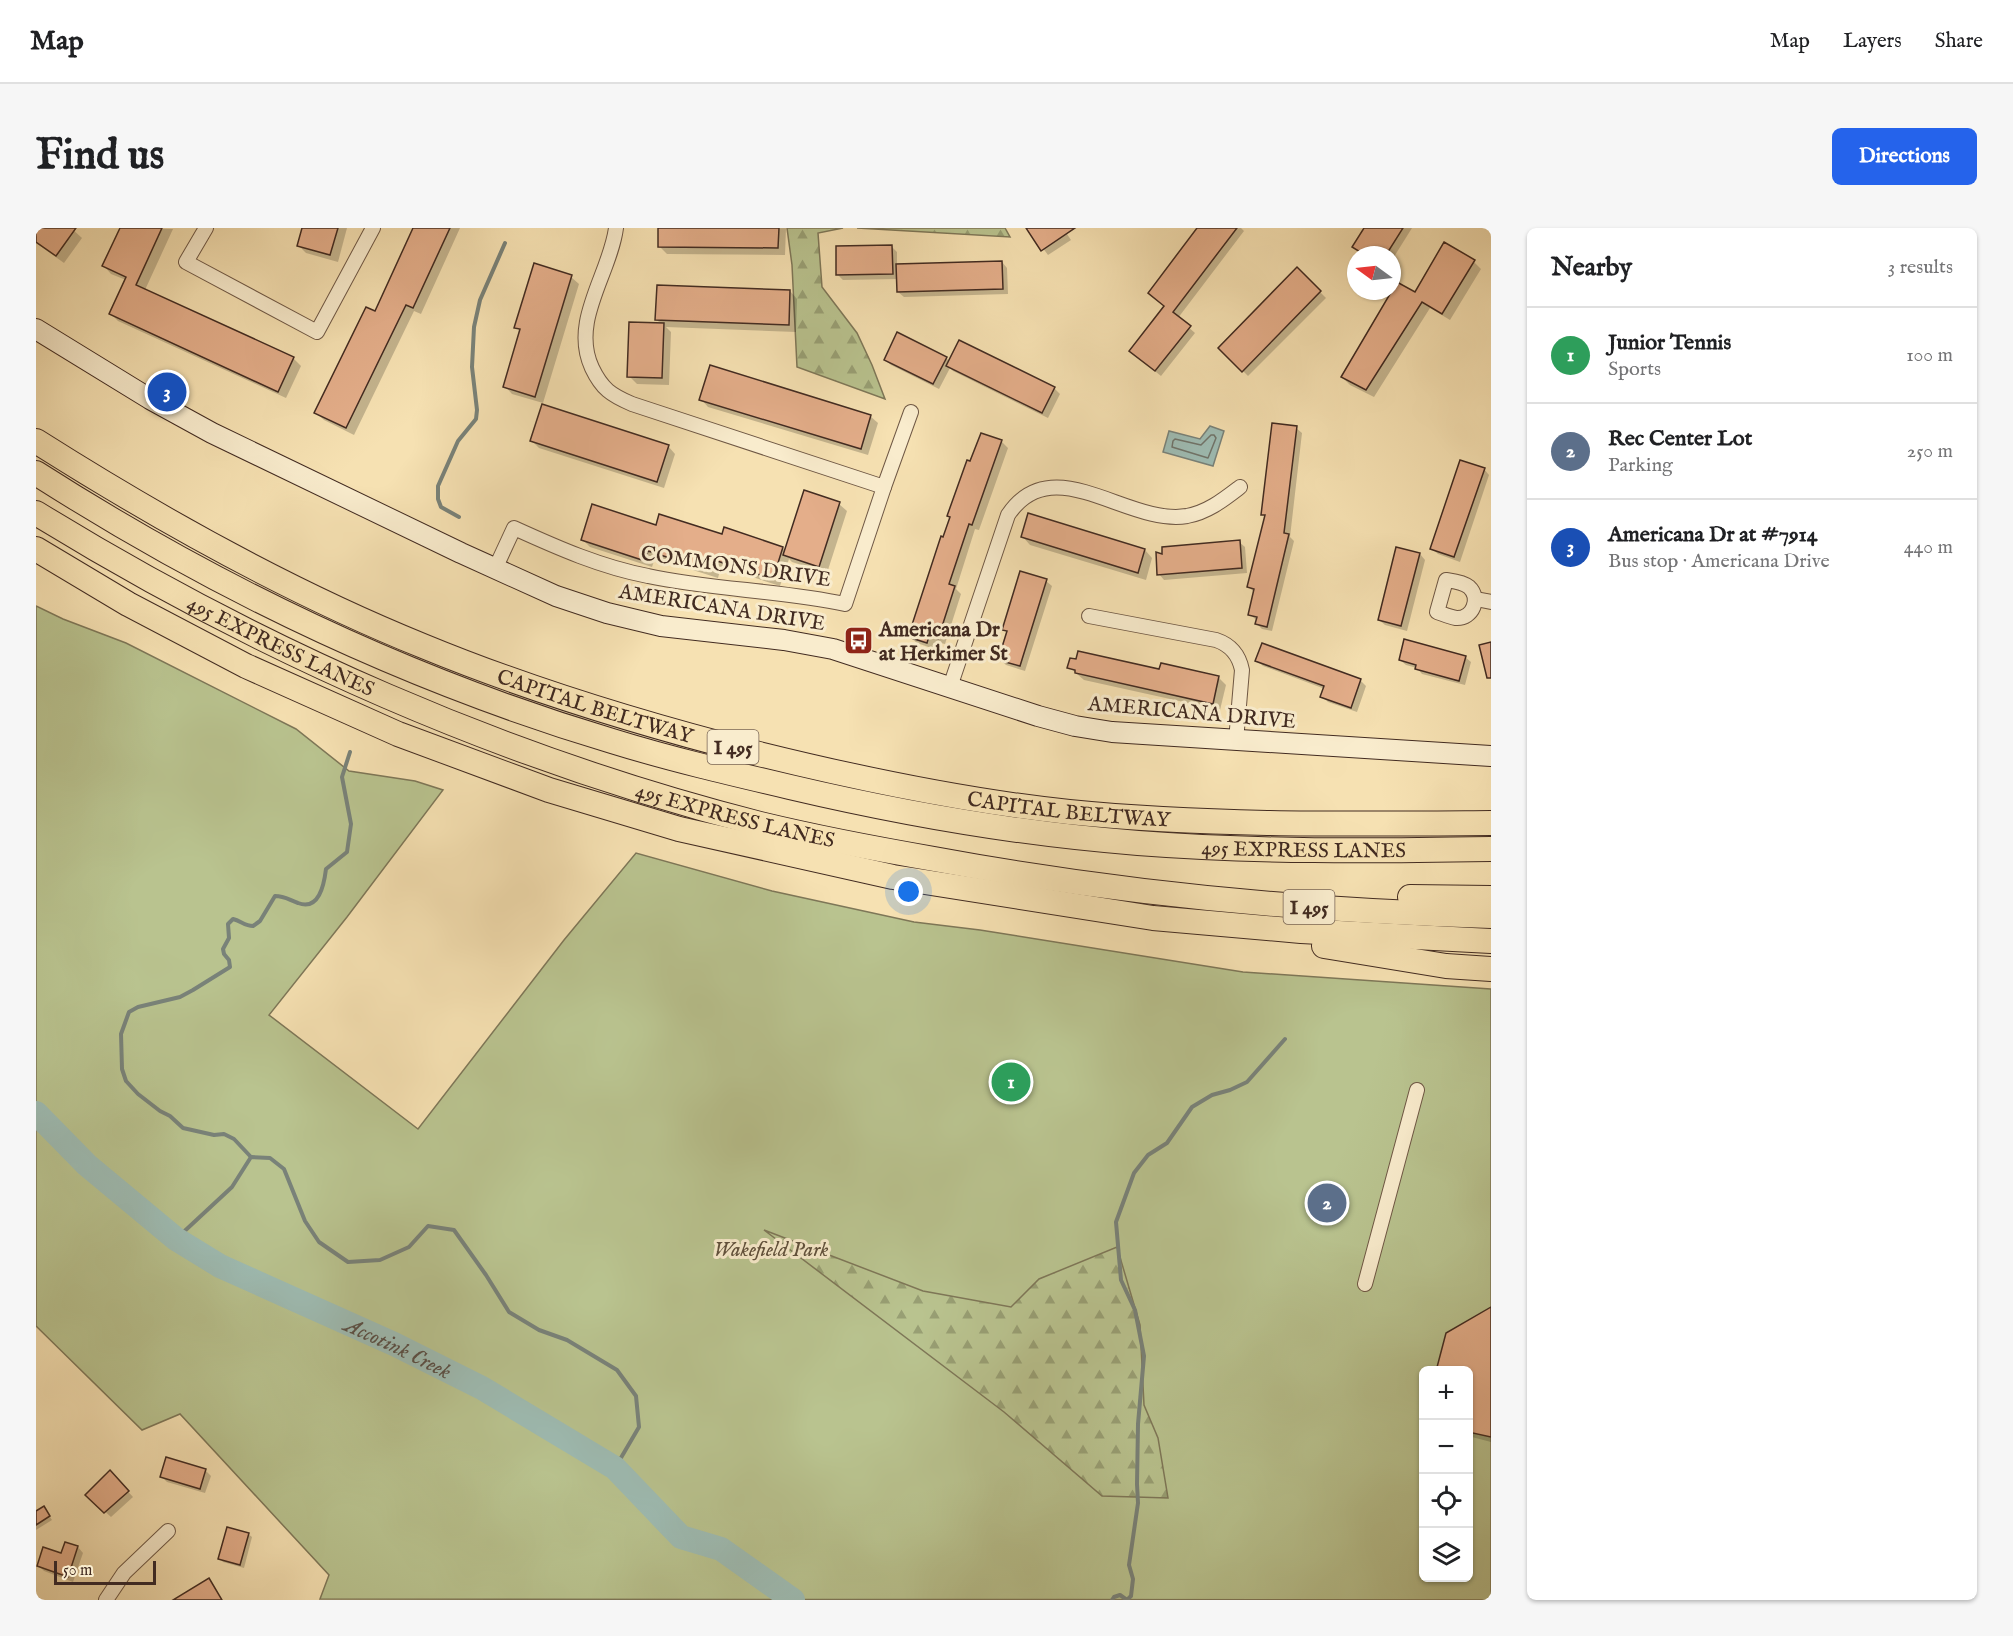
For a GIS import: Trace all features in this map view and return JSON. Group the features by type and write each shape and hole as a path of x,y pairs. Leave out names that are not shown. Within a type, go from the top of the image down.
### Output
{"highway":[{"name":"CAPITAL BELTWAY","path":"36,441 189,533 309,595 372,624 574,702 716,743 814,768 899,785 974,799 1064,811 1171,821 1255,824 1491,823"},
{"name":"495 EXPRESS LANES","path":"36,473 135,534 197,568 267,604 411,669 547,720 672,758 868,805 977,825 1136,843 1225,849 1491,849"},
{"name":"495 EXPRESS LANES","path":"36,513 196,605 314,664 452,722 602,777 725,814 817,837 990,870 1128,891 1313,907 1491,916"},
{"name":"I 495","path":"36,549 128,604 246,666 398,734 549,790 679,829 817,861 947,887 1153,918 1301,931 1491,940"},
{"path":"1136,843 1231,854 1325,861 1491,865"},
{"path":"1128,891 1491,898"},
{"path":"1153,918 1415,961 1491,969"}],"street":[{"path":"206,228 186,262 317,332 374,228"},
{"path":"616,228 587,319 586,355 600,384 615,397 632,404 884,487"},
{"name":"AMERICANA DRIVE","path":"36,329 140,394 212,433 495,569 556,596 608,613 661,626 784,640 834,649 1075,726 1131,734 1491,756"},
{"name":"COMMONS DRIVE","path":"495,569 514,528 572,554 647,576 845,604 911,412"},
{"path":"950,687 1008,515 1024,496 1044,488 1068,488 1149,514 1171,517 1186,516 1210,509 1240,488"},
{"path":"1476,599 1491,602"},
{"path":"1089,616 1216,639 1229,647 1240,661 1242,670 1236,741"},
{"path":"1365,1284 1417,1090"},
{"path":"106,1600 124,1573 168,1531"}],"green space":[{"path":"787,228 843,228 818,233 822,287 857,333 885,399 797,367 792,265"},
{"path":"857,228 1005,228 1010,237"},
{"name":"Wakefield Park","path":"36,606 126,643 296,729 349,771 415,781 443,790 269,1015 418,1129 564,940 636,853 772,891 914,922 980,930 1243,972 1491,989 1491,1600 320,1599 329,1575 180,1414 142,1430 36,1326"},
{"path":"764,1230 923,1291 1011,1307 1039,1279 1117,1247 1140,1325 1144,1405 1158,1438 1168,1498 1102,1496 1004,1412"}],"water":[{"path":"1210,426 1224,431 1213,466 1163,452 1169,431 1200,439"}],"building":[{"path":"36,228 76,228 56,256 36,242"},
{"path":"120,228 162,228 136,285 294,357 278,392 109,314 126,277 102,266"},
{"path":"302,228 338,228 330,255 297,246"},
{"path":"413,228 450,228 413,308 406,305 346,428 314,413 366,307 375,311"},
{"path":"658,228 779,228 778,248 658,247"},
{"path":"1026,228 1075,228 1041,251"},
{"path":"1197,228 1237,228 1173,312 1191,326 1155,371 1129,351 1164,306 1148,293"},
{"path":"1364,228 1403,228 1392,246 1353,246"},
{"path":"1444,242 1475,260 1442,314 1422,302 1366,390 1341,377 1386,300 1401,300 1401,284 1415,292"},
{"path":"892,245 893,274 836,275 836,246"},
{"path":"1002,261 1003,289 897,292 896,264"},
{"path":"534,263 572,275 535,397 503,387 520,329 514,328"},
{"path":"1297,267 1321,291 1242,372 1218,348"},
{"path":"657,285 790,290 789,325 655,320"},
{"path":"629,322 664,323 662,378 627,377"},
{"path":"897,332 947,357 933,384 884,360"},
{"path":"959,340 1055,387 1042,413 946,366"},
{"path":"710,365 871,415 861,449 699,400"},
{"path":"542,404 669,445 657,482 530,441"},
{"path":"1272,423 1297,426 1284,533 1289,534 1267,627 1255,624 1257,617 1248,615 1254,589 1247,587 1265,515 1261,515"},
{"path":"981,433 1002,440 972,525 969,524 949,584 955,586 938,639 929,636 927,643 908,637 941,536 943,537 950,517 947,516 967,460 970,461"},
{"path":"1460,460 1485,468 1454,557 1430,549"},
{"path":"804,490 840,502 819,567 783,555"},
{"path":"592,504 656,525 659,514 722,534 724,527 783,547 773,579 714,560 710,571 648,551 645,561 581,540"},
{"path":"1028,513 1145,549 1138,573 1021,537"},
{"path":"1240,540 1242,568 1157,575 1156,552 1162,554 1162,547"},
{"path":"1396,547 1420,553 1401,626 1378,620"},
{"path":"1020,571 1047,579 1020,666 998,660 1007,631 1002,630"},
{"path":"1404,639 1466,656 1459,681 1415,669 1416,665 1399,660"},
{"path":"1491,642 1491,678 1487,678 1479,645"},
{"path":"1262,643 1361,679 1351,708 1320,697 1324,686 1255,661"},
{"path":"1078,651 1159,669 1161,663 1219,676 1213,704 1075,673 1075,670 1067,668 1070,658 1076,659"},
{"path":"1491,1307 1491,1437 1473,1433 1473,1366 1437,1366 1446,1333"},
{"path":"166,1457 206,1469 200,1489 160,1477"},
{"path":"110,1470 129,1491 104,1513 85,1495"},
{"path":"44,1506 50,1516 36,1525 36,1511"},
{"path":"227,1527 249,1533 240,1565 218,1559"},
{"path":"65,1542 78,1546 68,1577 37,1566 43,1547 61,1553"},
{"path":"209,1578 222,1600 173,1600"}],"waterway":[{"path":"459,517 441,507 438,499 438,486 458,441 476,419 472,367 474,327 480,300 505,243"},
{"path":"251,1157 234,1139 224,1134 214,1135 183,1128 138,1094 126,1081 122,1069 121,1034 129,1012 138,1007 180,997 230,967 223,949 229,938 228,924 233,919 253,926 260,921 275,896 305,904 316,900 322,889 326,869 347,852 351,824 342,777 350,752"},
{"path":"1112,1600 1120,1595 1127,1600 1131,1596 1133,1579 1129,1565 1138,1503 1138,1424 1144,1356 1135,1310 1121,1280 1116,1222 1134,1173 1148,1155 1167,1143 1192,1107 1212,1095 1247,1082 1285,1039"},
{"name":"Accotink Creek","path":"36,1113 87,1165 176,1239 220,1266 394,1344 482,1388 615,1468 681,1537 721,1549 793,1600"},
{"name":"Accotink Creek","path":"176,1239 232,1187 251,1157 270,1158 284,1169 305,1221 319,1242 348,1262 380,1260 409,1247 428,1226 454,1230 509,1312 539,1330 567,1340 617,1370 636,1396 639,1427 615,1468"}],"place":[{"name":"Americana Dr at #7914","path":"167,392"},
{"name":"Americana Dr at Herkimer St","path":"858,641"},
{"name":"Junior Tennis","path":"1011,1082"},
{"name":"Rec Center Lot","path":"1327,1203"}]}
